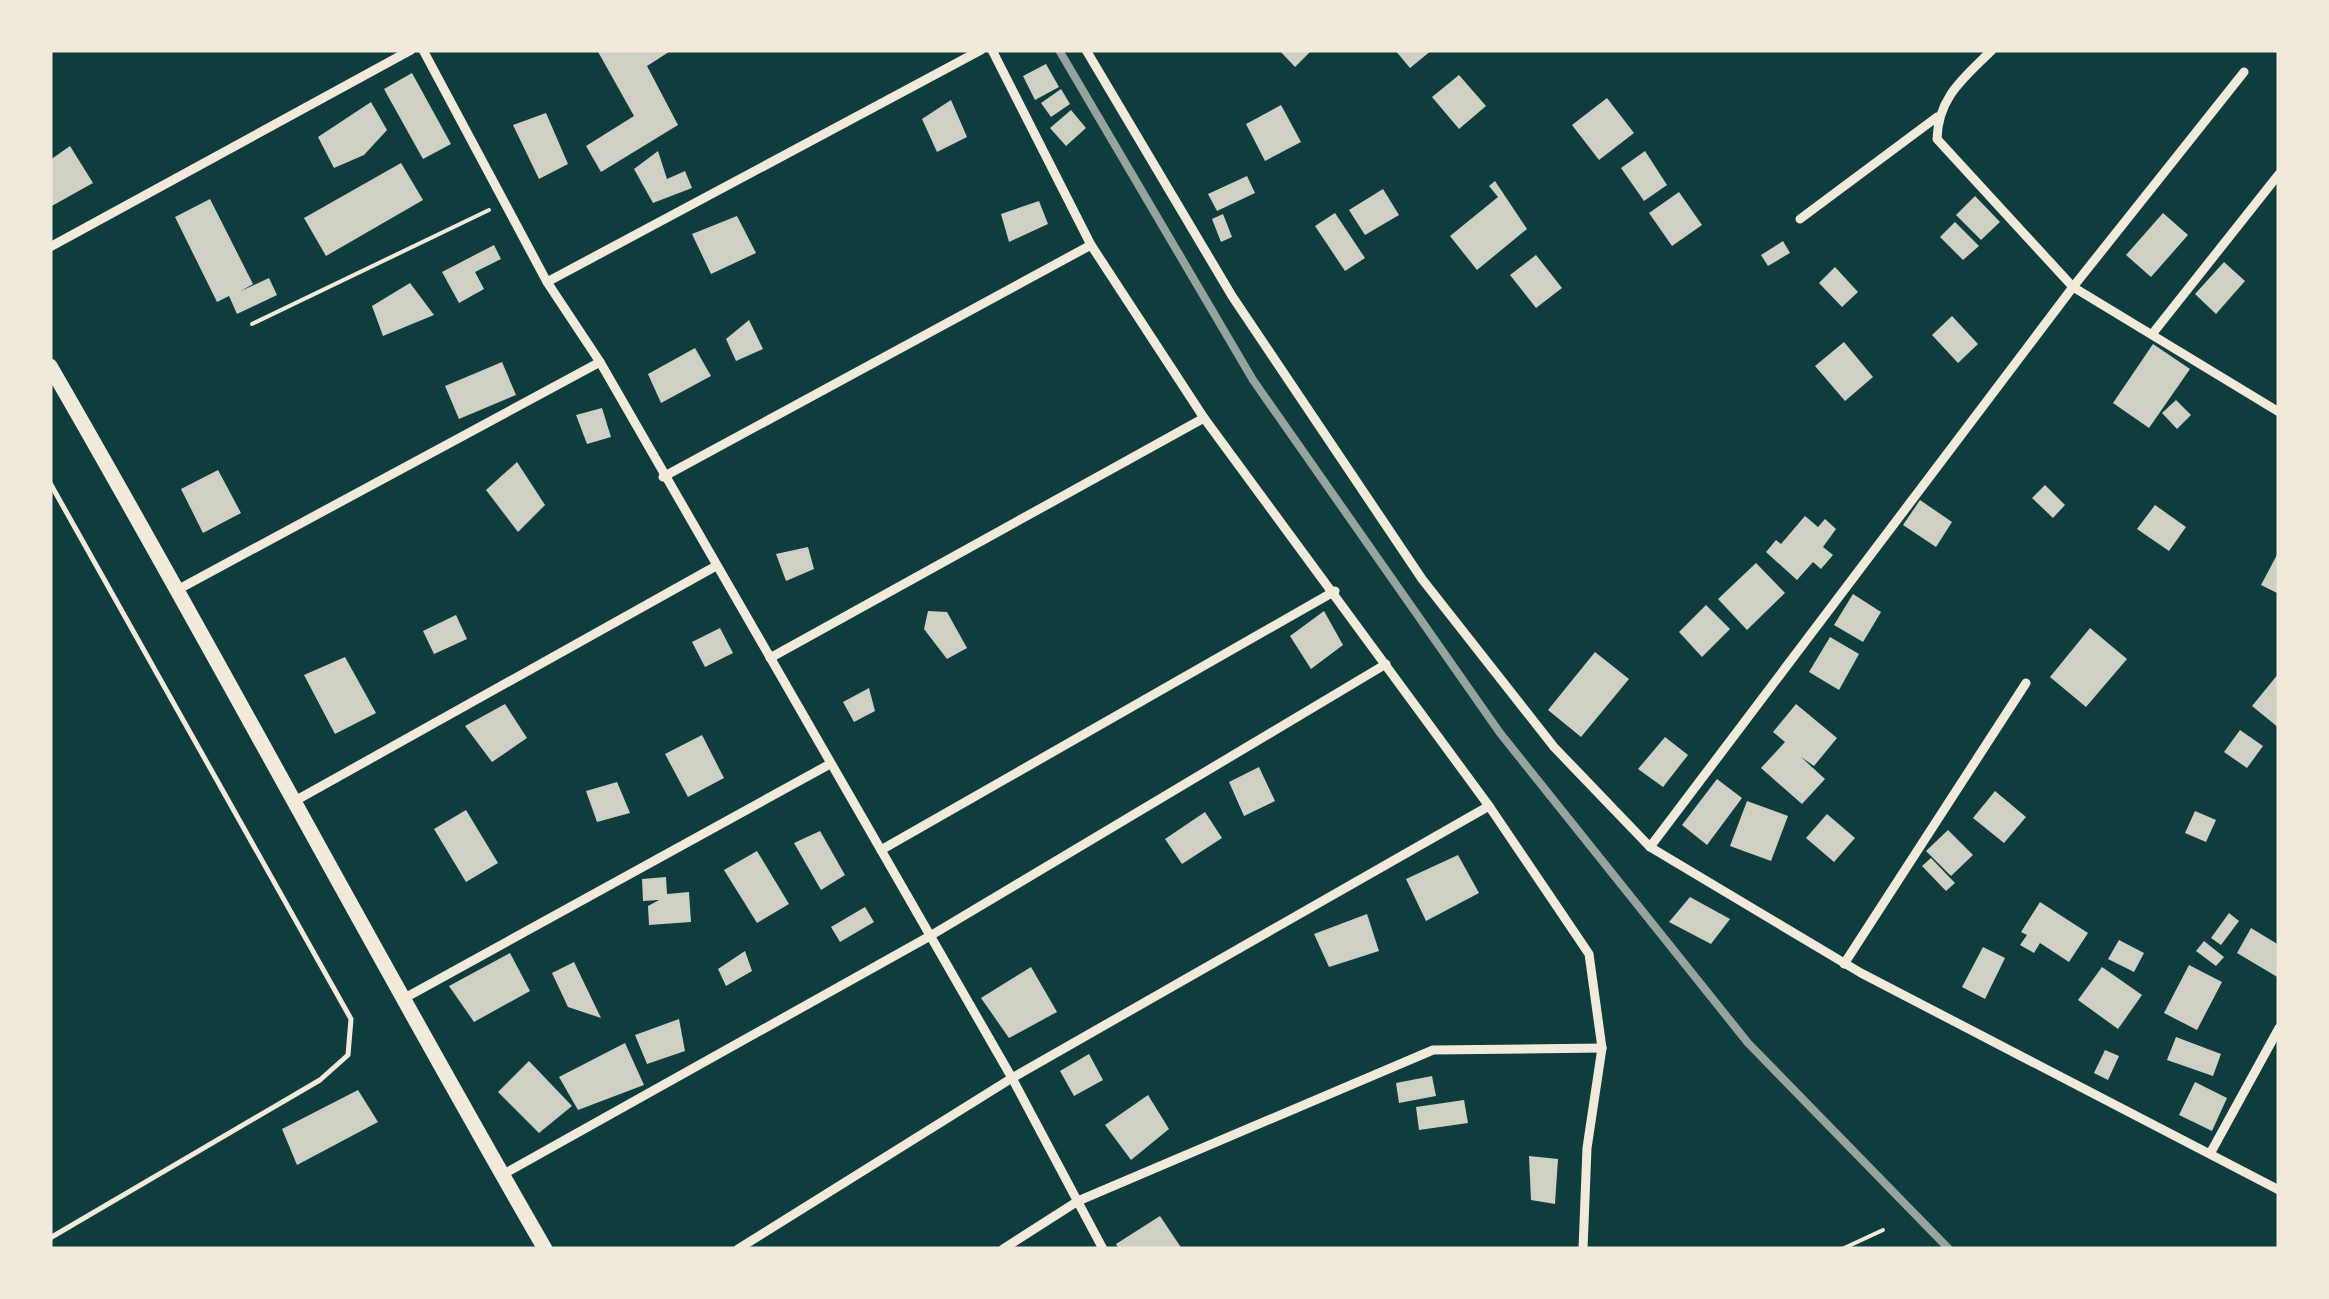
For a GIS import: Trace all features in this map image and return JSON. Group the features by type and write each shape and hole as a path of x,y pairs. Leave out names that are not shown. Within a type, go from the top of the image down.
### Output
{"highway":[{"path":"50,366 179,588 400,1000 545,1249"}],"street":[{"path":"50,247 411,50"},
{"path":"423,50 507,201 546,282 600,362 662,477 1012,1078 1103,1249"},
{"path":"546,282 981,50"},
{"path":"992,50 1091,245 1204,418 1489,806 1588,954 1602,1048 1587,1148 1583,1249"},
{"path":"1086,50 1232,296 1422,579 1554,748 1650,847 1844,964 2279,1190"},
{"path":"1992,50 1947,95 1937,117 1937,139 2073,287 2279,412"},
{"path":"1650,847 2073,287 2244,72"},
{"path":"1800,218 1937,117"},
{"path":"2153,333 2279,174"},
{"path":"662,477 1091,245"},
{"path":"179,588 600,362"},
{"path":"770,658 1204,418"},
{"path":"294,802 716,566"},
{"path":"881,850 1334,591"},
{"path":"502,1175 930,936 1386,664"},
{"path":"1844,964 2026,683"},
{"path":"400,1000 830,764"},
{"path":"738,1249 1012,1078 1489,806"},
{"path":"2211,1152 2279,1028"},
{"path":"1003,1249 1078,1201 1432,1050 1602,1048"}],"lane":[{"path":"50,484 351,1020 348,1055 320,1080 50,1238"}],"path":[{"path":"252,324 507,201"},
{"path":"1842,1249 1883,1230"}],"building":[{"path":"597,50 672,50 647,66 678,125 601,172 586,146 634,116"},
{"path":"1279,50 1312,50 1295,67"},
{"path":"1395,50 1432,50 1410,68"},
{"path":"1046,64 1059,87 1035,100 1023,76"},
{"path":"412,73 451,144 423,159 384,89"},
{"path":"1459,75 1486,106 1459,129 1432,97"},
{"path":"1061,89 1070,104 1051,117 1041,103"},
{"path":"1607,98 1634,133 1599,160 1572,125"},
{"path":"951,100 967,137 937,152 922,119"},
{"path":"371,102 387,130 364,155 334,168 318,137"},
{"path":"1281,105 1301,142 1265,161 1246,124"},
{"path":"1071,110 1086,128 1066,146 1050,128"},
{"path":"546,113 568,164 539,179 513,125"},
{"path":"70,146 93,183 50,207 50,160"},
{"path":"658,151 667,179 685,171 692,188 653,203 634,169"},
{"path":"1645,151 1667,185 1644,201 1621,168"},
{"path":"401,163 423,200 326,256 304,218"},
{"path":"1247,176 1255,193 1217,211 1208,194"},
{"path":"1495,181 1527,229 1477,270 1450,236 1498,197 1489,186"},
{"path":"1383,189 1399,215 1365,235 1349,210"},
{"path":"1679,192 1702,225 1672,246 1649,213"},
{"path":"1975,196 2000,222 1981,240 1956,215"},
{"path":"210,199 253,284 241,291 269,278 277,295 237,314 229,296 217,302 175,217"},
{"path":"1039,201 1048,224 1009,242 1001,214"},
{"path":"1335,213 1365,258 1345,271 1315,226"},
{"path":"2163,213 2188,235 2151,277 2126,255"},
{"path":"1223,214 1232,237 1221,242 1212,219"},
{"path":"737,216 756,253 711,274 692,234"},
{"path":"1955,222 1979,246 1963,260 1940,237"},
{"path":"1783,241 1790,253 1768,266 1761,255"},
{"path":"494,245 501,259 475,272 484,289 459,303 442,272"},
{"path":"1536,255 1562,288 1536,308 1510,275"},
{"path":"2224,262 2245,281 2216,314 2195,294"},
{"path":"1835,267 1858,292 1842,307 1819,283"},
{"path":"410,283 434,315 383,336 372,306"},
{"path":"1952,316 1978,344 1958,363 1932,335"},
{"path":"749,320 763,349 736,361 726,339"},
{"path":"1844,342 1873,377 1845,401 1815,366"},
{"path":"2153,344 2190,369 2149,428 2113,403"},
{"path":"695,348 711,376 661,403 648,374"},
{"path":"502,362 516,395 459,419 445,386"},
{"path":"2176,400 2191,415 2177,429 2162,413"},
{"path":"602,408 611,437 587,444 576,415"},
{"path":"517,462 545,505 518,532 486,490"},
{"path":"218,470 241,513 203,533 181,489"},
{"path":"2045,485 2065,505 2053,518 2032,498"},
{"path":"1920,500 1952,522 1936,547 1903,525"},
{"path":"2155,505 2186,527 2169,551 2137,529"},
{"path":"1805,516 1818,527 1825,519 1836,529 1823,547 1833,555 1821,569 1813,562 1797,580 1766,552 1776,540 1781,544"},
{"path":"808,547 814,569 786,581 776,554"},
{"path":"2279,551 2279,594 2261,585"},
{"path":"1756,563 1785,593 1747,630 1718,599"},
{"path":"1853,594 1881,612 1863,642 1834,625"},
{"path":"1706,605 1730,629 1702,657 1679,632"},
{"path":"928,611 947,612 967,648 947,659 924,629"},
{"path":"1324,611 1343,645 1311,669 1290,636"},
{"path":"456,615 467,639 434,654 423,631"},
{"path":"720,628 733,653 705,667 692,642"},
{"path":"2090,628 2127,659 2086,707 2050,677"},
{"path":"1830,637 1859,654 1839,690 1809,672"},
{"path":"1595,652 1629,679 1581,737 1548,710"},
{"path":"345,657 376,713 335,734 304,675"},
{"path":"2279,673 2279,728 2252,706"},
{"path":"869,688 875,711 854,722 843,702"},
{"path":"505,704 527,738 492,762 465,726"},
{"path":"1796,704 1837,738 1814,766 1801,757 1825,779 1802,804 1761,768 1785,742 1773,732"},
{"path":"2240,730 2263,746 2247,768 2224,752"},
{"path":"702,735 724,778 688,797 665,754"},
{"path":"1665,737 1688,755 1663,787 1638,769"},
{"path":"1259,767 1275,801 1244,816 1229,782"},
{"path":"1717,779 1742,798 1707,845 1682,825"},
{"path":"617,782 630,813 597,822 586,791"},
{"path":"1995,791 2026,817 2004,843 1973,818"},
{"path":"1747,801 1788,816 1771,861 1730,846"},
{"path":"466,810 498,863 466,882 434,829"},
{"path":"2195,811 2216,820 2206,842 2185,833"},
{"path":"1205,812 1222,838 1182,864 1165,839"},
{"path":"1827,814 1855,838 1834,862 1806,838"},
{"path":"1948,830 1973,855 1951,876 1926,851"},
{"path":"820,831 845,875 821,890 794,843"},
{"path":"757,851 789,904 757,923 724,870"},
{"path":"1458,855 1479,893 1426,921 1406,879"},
{"path":"1931,858 1955,883 1946,891 1922,866"},
{"path":"666,877 667,894 689,892 691,922 649,925 648,906 659,900 643,901 642,879"},
{"path":"1690,897 1730,919 1711,944 1669,922"},
{"path":"2040,902 2088,933 2069,962 2040,943 2034,953 2020,945 2027,935 2021,932"},
{"path":"865,907 874,922 840,942 831,927"},
{"path":"2229,913 2239,921 2221,945 2211,938"},
{"path":"1367,914 1379,951 1329,967 1314,934"},
{"path":"2251,928 2279,945 2279,978 2237,953"},
{"path":"2119,940 2144,953 2134,972 2108,959"},
{"path":"2204,941 2224,957 2216,966 2196,951"},
{"path":"1983,947 2005,958 1985,999 1962,987"},
{"path":"745,951 752,971 726,986 718,969"},
{"path":"510,953 530,991 474,1022 449,986"},
{"path":"574,962 601,1018 568,1007 552,973"},
{"path":"2189,965 2222,982 2197,1030 2164,1013"},
{"path":"1031,967 1057,1012 1009,1038 981,998"},
{"path":"2102,967 2142,995 2118,1029 2078,1000"},
{"path":"679,1019 685,1051 647,1064 635,1035"},
{"path":"2176,1037 2221,1054 2213,1076 2167,1060"},
{"path":"625,1043 644,1085 578,1110 559,1077"},
{"path":"2105,1050 2119,1056 2108,1080 2094,1073"},
{"path":"1089,1054 1103,1080 1074,1096 1060,1071"},
{"path":"529,1061 572,1106 539,1133 498,1092"},
{"path":"1432,1076 1436,1096 1399,1103 1396,1083"},
{"path":"2195,1082 2227,1098 2212,1131 2179,1115"},
{"path":"358,1090 378,1122 297,1165 282,1129"},
{"path":"1148,1095 1169,1129 1131,1160 1105,1125"},
{"path":"1464,1100 1468,1123 1419,1130 1416,1107"},
{"path":"1529,1156 1558,1159 1555,1204 1531,1200"},
{"path":"1160,1216 1182,1249 1119,1249 1116,1244"}],"railway":[{"path":"1059,50 1253,380 1500,733 1748,1043 1949,1249"}]}
